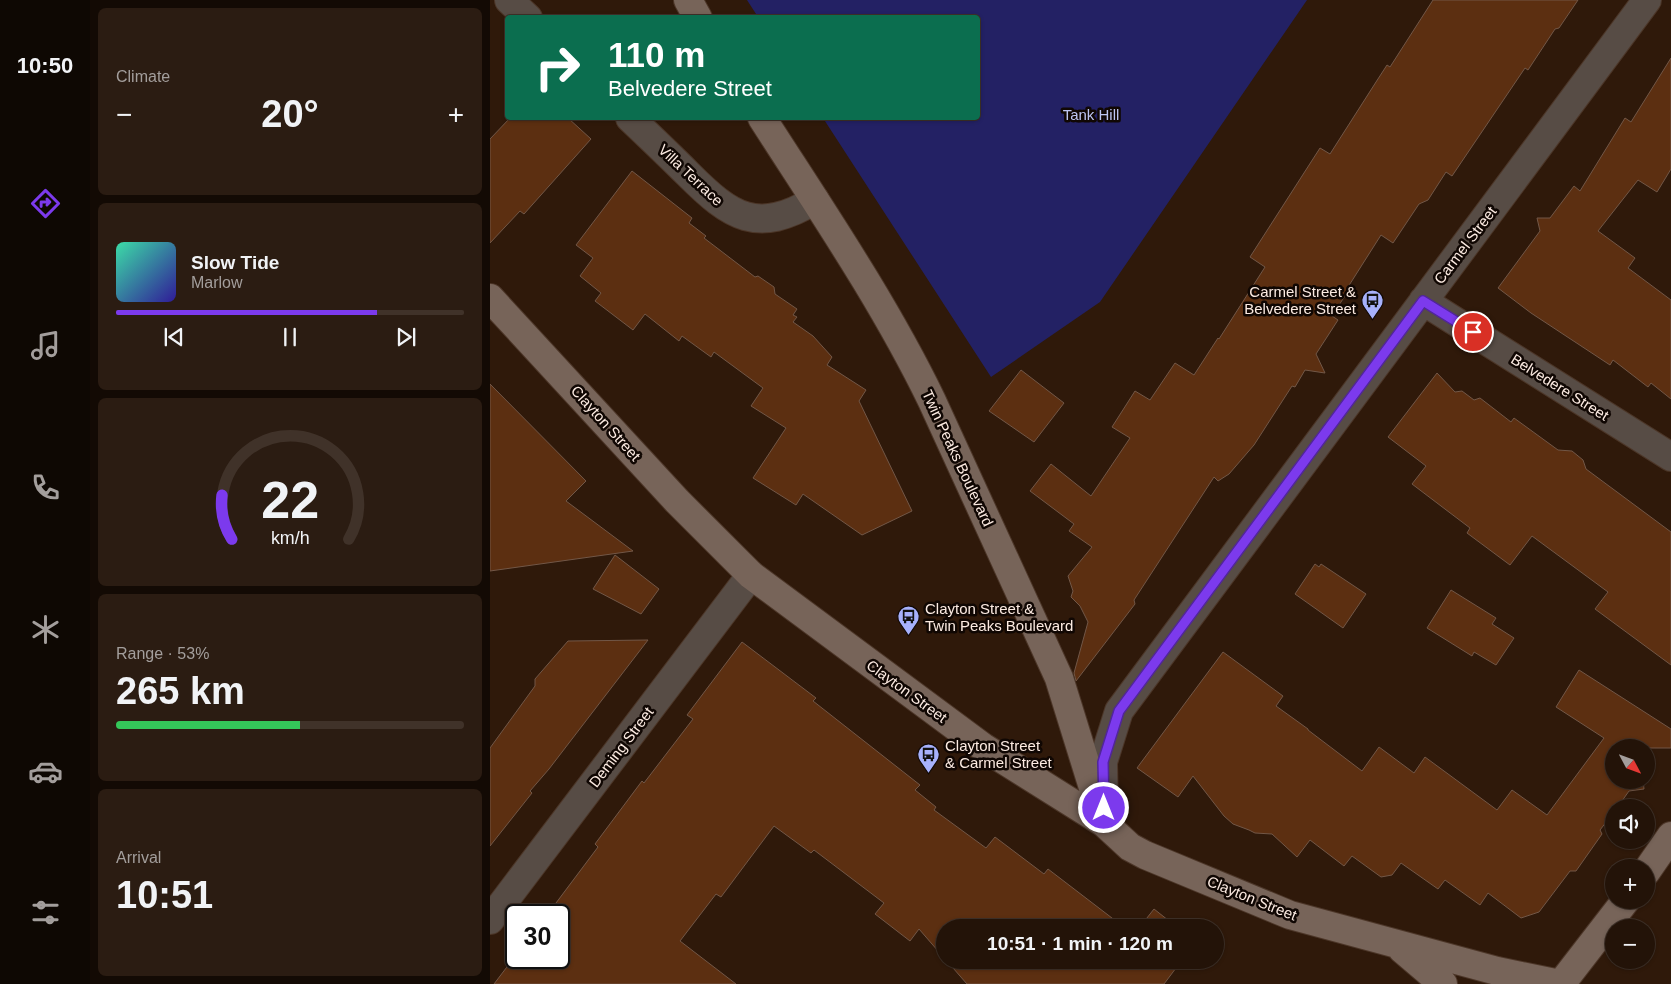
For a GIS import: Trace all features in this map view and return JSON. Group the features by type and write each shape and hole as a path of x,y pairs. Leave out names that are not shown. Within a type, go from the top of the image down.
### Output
{"main road":[{"path":"688,0 696,15"},
{"name":"Twin Peaks Boulevard","path":"763,120 897,332 915,366 1058,678 1104,823"},
{"name":"Clayton Street","path":"490,298 677,501 751,575 983,747 1104,823 1130,846 1146,855 1290,915 1497,971 1560,984"},
{"path":"1655,859 1671,836"},
{"path":"1560,984 1619,909"},
{"path":"1397,945 1443,984"}],"street":[{"path":"509,0 525,15"},
{"name":"Carmel Street","path":"1104,823 1103,762 1119,711 1647,0"},
{"name":"Villa Terrace","path":"632,120 710,196 734,214 763,219 782,216 798,210 815,200"},
{"name":"Belvedere Street","path":"1423,301 1671,457"},
{"name":"Deming Street","path":"490,920 751,575"}],"green space":[{"name":"Tank Hill","path":"747,0 1307,0 1100,302 991,377 824,120 980,120 980,15 757,15"}],"building":[{"path":"1433,0 1578,0 1559,28 1555,29 1528,70 1525,68 1452,176 1446,172 1428,200 1419,204 1393,243 1381,235 1332,316 1338,320 1316,354 1325,373 1305,370 1295,387 1292,386 1254,445 1229,474 1218,481 1214,477 1134,600 1135,604 1076,681 1074,673 1088,622 1080,606 1071,597 1073,591 1068,576 1092,547 1069,531 1074,524 1030,491 1051,464 1091,496 1130,438 1112,427 1135,391 1150,400 1175,363 1194,375 1265,267 1250,257 1320,148 1330,154 1387,65 1390,67"},
{"path":"1671,58 1671,169 1657,192 1638,180 1598,231 1635,258 1628,268 1671,300 1671,399 1651,383 1648,387 1613,360 1610,365 1531,313 1498,288 1540,231 1537,218 1550,218 1574,186 1580,191 1625,118 1631,122"},
{"path":"508,120 570,120 591,139 524,214 520,211 490,243 490,139"},
{"path":"632,171 692,218 689,223 706,236 704,238 755,277 758,276 774,287 775,294 797,309 793,315 797,317 793,322 813,336 832,357 827,365 866,390 859,401 912,511 862,535 803,494 796,505 753,478 786,428 751,406 763,388 714,352 711,357 682,336 679,341 645,314 633,330 595,301 601,293 580,276 593,258 576,245"},
{"path":"1021,370 1064,403 1034,442 989,411"},
{"path":"1437,373 1455,392 1462,391 1474,400 1480,398 1511,422 1514,418 1558,450 1572,451 1583,460 1586,469 1671,532 1671,665 1595,609 1608,592 1532,536 1510,565 1467,533 1470,528 1412,484 1426,466 1388,437"},
{"path":"490,384 586,481 566,501 633,551 490,571"},
{"path":"615,555 659,589 641,614 593,589"},
{"path":"1315,564 1319,567 1321,564 1366,594 1343,628 1295,594"},
{"path":"1451,590 1496,618 1492,624 1514,638 1496,665 1474,652 1472,656 1427,628"},
{"path":"648,640 530,791 532,793 490,846 490,748 535,686 535,679 568,641"},
{"path":"742,642 816,698 813,701 920,785 915,790 936,807 934,810 986,848 995,837 1044,874 1048,869 1113,919 936,919 936,949 919,929 910,941 875,914 884,903 814,850 811,853 774,826 721,897 716,894 680,941 736,984 494,984 505,969 570,969 570,904 555,904 598,847 595,844 642,781 644,783 693,719 687,715"},
{"path":"1223,652 1283,696 1276,706 1362,771 1379,747 1414,773 1425,757 1497,810 1512,790 1547,815 1604,738 1556,707 1579,670 1671,729 1671,748 1655,748 1655,739 1605,739 1605,789 1644,789 1629,791 1623,799 1605,799 1605,824 1600,830 1602,834 1576,871 1570,871 1539,912 1521,918 1488,893 1480,905 1445,880 1438,889 1401,863 1392,875 1381,877 1352,856 1344,866 1310,840 1297,857 1272,834 1255,833 1233,824 1224,816 1193,776 1178,797 1137,768"},
{"path":"1154,909 1167,919 1146,919"},
{"path":"954,969 1175,969 1164,984 967,984"}],"place":[{"name":"Carmel Street & Belvedere Street","path":"1372,319"},
{"name":"Clayton Street & Twin Peaks Boulevard","path":"909,636"},
{"name":"Clayton Street & Carmel Street","path":"929,773"}],"route":[{"path":"1104,808 1103,762 1119,711 1423,301 1473,332"}]}
